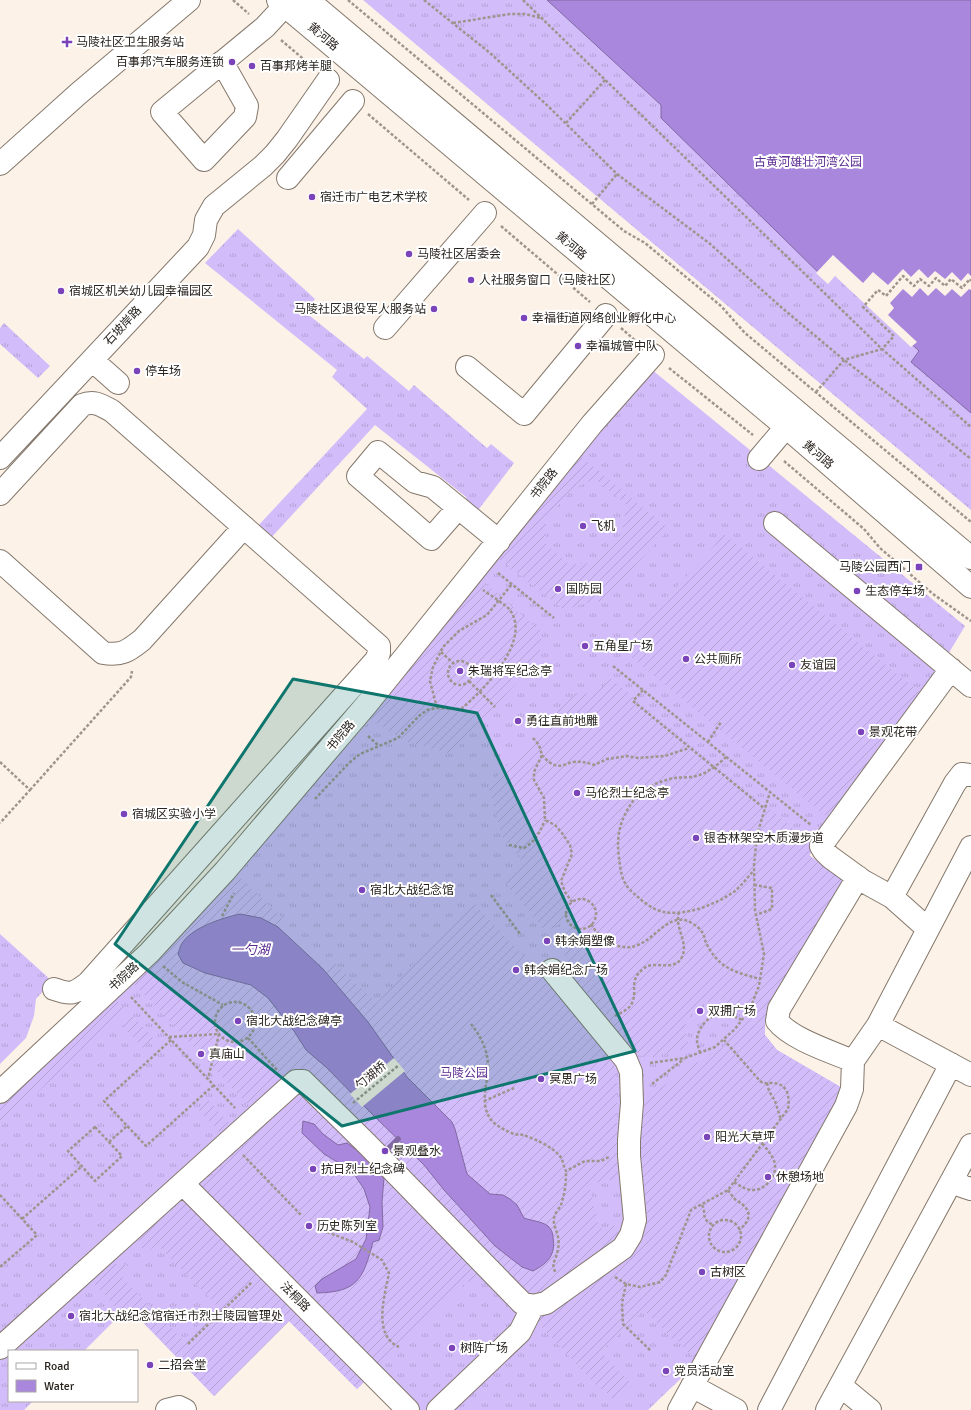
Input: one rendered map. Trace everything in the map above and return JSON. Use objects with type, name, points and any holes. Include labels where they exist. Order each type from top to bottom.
[{"type":"street","points":[[0,164],[78,94],[189,0]]},
{"type":"street","name":"黄河路","points":[[308,0],[792,420],[971,587]]},
{"type":"street","points":[[222,62],[265,27],[284,2]]},
{"type":"street","name":"黄河路","points":[[284,2],[792,420],[971,558]]},
{"type":"street","name":"石坡岸路","points":[[0,458],[198,247],[204,235],[206,220],[214,206],[263,166],[275,154],[328,80]]},
{"type":"street","points":[[288,178],[353,102]]},
{"type":"street","points":[[386,328],[485,213]]},
{"type":"street","points":[[467,367],[524,414],[606,315]]},
{"type":"street","name":"书院路","points":[[0,1092],[149,953],[225,871],[339,738],[484,561],[592,424],[653,354]]},
{"type":"street","points":[[92,360],[118,383]]},
{"type":"street","points":[[0,494],[82,405],[90,402],[100,404],[112,411],[379,646],[379,653],[376,660],[88,983],[77,992],[66,993],[54,989]]},
{"type":"street","points":[[764,453],[792,420]]},
{"type":"street","points":[[458,508],[499,541]]},
{"type":"street","points":[[775,523],[971,686]]},
{"type":"street","points":[[0,561],[103,653],[115,655],[128,651],[142,640],[244,527]]},
{"type":"street","points":[[928,929],[892,897],[858,877],[830,857],[821,846],[951,669]]},
{"type":"street","points":[[892,897],[955,783],[962,774],[971,775]]},
{"type":"street","points":[[682,1409],[692,1386],[846,1106],[852,1089],[853,1061],[878,1024],[971,847]]},
{"type":"street","points":[[204,853],[225,871]]},
{"type":"street","points":[[853,1061],[795,1035],[781,1026],[777,1021],[779,1009],[858,877]]},
{"type":"street","points":[[0,1348],[230,1142],[290,1086],[296,1082],[303,1081],[368,1144],[391,1170],[522,1303],[533,1306],[546,1303],[623,1248],[631,1235],[635,1220],[629,1146],[632,1099],[631,1072],[626,1060],[552,970]]},
{"type":"street","points":[[878,1024],[971,1075]]},
{"type":"street","points":[[769,1410],[951,1064]]},
{"type":"street","points":[[827,1410],[962,1184],[971,1145]]},
{"type":"street","name":"法桐路","points":[[183,1184],[408,1410]]},
{"type":"street","points":[[438,1410],[520,1332],[533,1306]]},
{"type":"street","points":[[692,1386],[736,1410]]},
{"type":"street","points":[[841,1386],[870,1410]]},
{"type":"street","points":[[167,1410],[179,1407],[185,1410]]},
{"type":"path","points":[[348,0],[591,204],[624,231],[645,243],[721,306],[745,332],[971,522]]},
{"type":"path","points":[[424,0],[490,53],[566,123],[617,174],[709,243],[781,307],[844,360],[971,459]]},
{"type":"path","points":[[523,0],[882,349],[971,428]]},
{"type":"path","points":[[453,23],[510,14],[525,14],[541,18]]},
{"type":"path","points":[[566,123],[605,80]]},
{"type":"path","points":[[591,204],[617,174]]},
{"type":"path","points":[[816,392],[844,360],[882,349],[894,336],[863,307],[878,290],[886,296],[903,276],[914,286],[920,279],[929,286],[936,278],[945,286],[951,278],[962,288],[970,279],[971,281]]},
{"type":"path","points":[[764,453],[864,529],[880,548],[933,594],[971,621]]},
{"type":"path","points":[[484,561],[554,618]]},
{"type":"path","points":[[349,763],[360,754],[398,738],[419,716],[427,710],[437,708],[461,709],[479,692],[505,662],[514,644],[516,626],[510,610],[469,578]]},
{"type":"path","points":[[437,708],[430,681],[433,667],[443,646],[459,631],[487,615],[512,584]]},
{"type":"path","points":[[0,823],[131,677],[132,666],[128,651]]},
{"type":"path","points":[[441,652],[452,663]]},
{"type":"path","points":[[460,660],[468,663],[472,674],[469,681],[466,684],[458,685],[451,681],[448,670],[452,663],[460,660]]},
{"type":"path","points":[[613,666],[811,825]]},
{"type":"path","points":[[469,681],[495,707]]},
{"type":"path","points":[[643,690],[633,701],[764,809]]},
{"type":"path","points":[[708,742],[721,722]]},
{"type":"path","points":[[533,738],[539,745],[542,755],[547,762],[562,766],[570,763],[584,762],[594,765],[607,759],[627,756],[638,758],[665,756],[690,748]]},
{"type":"path","points":[[509,845],[524,848],[532,843],[539,834],[545,820],[544,798],[534,780],[534,772],[542,755]]},
{"type":"path","points":[[726,757],[721,762],[697,776],[674,778],[658,782],[634,799],[621,821],[618,845],[621,870],[624,881],[641,900],[655,909],[664,912],[679,912],[714,904],[736,890],[754,870]]},
{"type":"path","points":[[0,762],[30,790]]},
{"type":"path","points":[[626,1060],[647,1063],[685,1058],[715,1047],[735,1030],[750,1009],[759,986],[764,954],[756,915],[754,885],[757,835],[770,792]]},
{"type":"path","points":[[545,820],[555,824],[570,845],[572,854],[561,881],[564,892],[572,902]]},
{"type":"path","points":[[754,885],[772,888],[772,909],[756,915]]},
{"type":"path","points":[[491,895],[520,934]]},
{"type":"path","points":[[580,898],[586,899],[594,906],[595,915],[591,924],[578,928],[569,923],[566,910],[572,902],[580,898]]},
{"type":"path","points":[[597,1025],[630,1007],[633,1002],[633,983],[643,968],[651,965],[674,965],[679,962],[683,956],[684,946],[677,919],[679,912]]},
{"type":"path","points":[[591,924],[595,931],[604,940],[617,946],[628,948],[640,945],[677,919],[687,920],[703,932],[706,942],[713,954],[724,965],[738,973],[760,979]]},
{"type":"path","points":[[162,964],[182,982],[223,1005]]},
{"type":"path","points":[[118,982],[208,1080],[250,1123]]},
{"type":"path","points":[[229,1002],[244,1002],[254,1012],[256,1019],[255,1026],[253,1033],[248,1038],[242,1041],[229,1041],[219,1034],[216,1028],[215,1016],[218,1009],[223,1005],[229,1002]]},
{"type":"path","points":[[700,1053],[697,1040],[700,1030],[712,1017],[720,1014],[742,1020]]},
{"type":"path","points":[[471,1024],[484,1044],[488,1064],[484,1089],[484,1101],[487,1113],[493,1122],[514,1134],[523,1135],[547,1145],[562,1159],[566,1171],[566,1188],[560,1206],[554,1217],[554,1224],[559,1245],[553,1264],[560,1293]]},
{"type":"path","points":[[214,1085],[146,1146],[104,1101],[170,1039],[219,1034]]},
{"type":"path","points":[[208,1080],[219,1034]]},
{"type":"path","points":[[248,1038],[290,1086]]},
{"type":"path","points":[[602,1263],[614,1276],[626,1284],[640,1287],[660,1282],[666,1275],[691,1210],[728,1190],[788,1110],[789,1100],[787,1091],[782,1085],[774,1083],[764,1084],[760,1081],[724,1040]]},
{"type":"path","points":[[632,1099],[685,1058]]},
{"type":"path","name":"勺湖桥","points":[[355,1102],[399,1065]]},
{"type":"path","points":[[768,1083],[769,1091],[775,1101],[781,1120]]},
{"type":"path","points":[[484,1101],[514,1088]]},
{"type":"path","points":[[109,1142],[127,1126]]},
{"type":"path","points":[[95,1127],[109,1142],[122,1156],[95,1181],[68,1152],[95,1127]]},
{"type":"path","points":[[230,1142],[301,1214]]},
{"type":"path","points":[[734,1182],[743,1188],[753,1190],[765,1186],[774,1177],[775,1165],[772,1156],[763,1144]]},
{"type":"path","points":[[566,1171],[585,1161],[601,1161],[629,1146]]},
{"type":"path","points":[[22,1219],[82,1166]]},
{"type":"path","points":[[728,1190],[734,1198],[748,1209],[749,1215],[746,1224],[739,1230]]},
{"type":"path","points":[[0,1195],[37,1235],[0,1268]]},
{"type":"path","points":[[702,1205],[706,1222],[713,1225]]},
{"type":"path","points":[[722,1221],[727,1221],[736,1226],[739,1230],[740,1240],[734,1249],[730,1251],[719,1251],[711,1245],[709,1240],[710,1230],[713,1225],[722,1221]]},
{"type":"path","points":[[327,1232],[354,1242],[382,1260],[389,1273],[383,1302],[383,1328],[394,1345],[399,1347]]},
{"type":"path","points":[[188,1344],[267,1268]]},
{"type":"path","points":[[626,1284],[622,1303],[623,1324],[651,1351]]},
{"type":"highlighted area","points":[[293,679],[477,713],[635,1051],[342,1126],[115,944]]},
{"type":"green space","name":"古黄河雄壮河湾公园","points":[[363,0],[971,0],[971,510]]},
{"type":"green space","points":[[238,229],[315,299],[305,312],[364,359],[367,356],[409,391],[414,385],[487,448],[491,444],[514,463],[476,513],[468,506],[466,497],[375,425],[269,540],[256,528],[367,409],[332,377],[337,370],[205,263]]},
{"type":"green space","points":[[4,323],[50,366],[38,378],[0,344],[0,328]]},
{"type":"green space","name":"马陵公园","points":[[651,369],[965,626],[929,686],[809,855],[847,883],[769,1008],[765,1022],[765,1035],[777,1050],[844,1089],[698,1362],[648,1410],[392,1410],[365,1381],[357,1389],[289,1321],[214,1396],[128,1307],[85,1350],[8,1350],[8,1402],[32,1402],[24,1410],[0,1410],[0,1103],[131,980],[235,874],[364,726],[608,416]]},
{"type":"green space","points":[[578,454],[669,529],[602,601],[586,603],[564,610],[497,557]],"holes":[[[594,479],[626,504],[622,533],[596,562],[570,565],[546,544],[546,519],[572,489]]]},
{"type":"green space","points":[[724,534],[923,695],[833,822],[632,658],[635,645],[633,632],[703,559]]},
{"type":"green space","points":[[480,579],[542,632],[539,658],[452,754],[404,741],[370,719]]},
{"type":"green space","points":[[610,678],[815,846],[809,856],[847,883],[769,1008],[765,1022],[765,1035],[777,1050],[844,1089],[698,1362],[678,1341],[676,1343],[644,1310],[601,1352],[633,1385],[615,1402],[607,1393],[596,1385],[536,1321],[542,1313],[624,1254],[638,1175],[639,1111],[646,1100],[681,1072],[722,1048],[748,1018],[740,1012],[728,1010],[726,999],[709,1002],[697,1008],[685,1025],[682,1034],[687,1035],[689,1048],[653,1057],[634,1055],[559,964],[567,957],[557,944],[573,926],[567,919],[546,932],[504,882],[519,866],[521,858],[503,839],[488,786],[575,693],[595,692],[602,688]]},
{"type":"green space","points":[[235,874],[285,920],[278,927],[323,969],[331,960],[377,1003],[472,901],[543,977],[611,1058],[616,1068],[617,1121],[621,1178],[589,1184],[599,1229],[621,1224],[617,1235],[606,1250],[535,1297],[515,1314],[482,1279],[467,1282],[376,1369],[202,1196],[201,1187],[208,1179],[266,1124],[131,980]]},
{"type":"green space","points":[[0,934],[52,981],[36,999],[34,1016],[26,1038],[0,1064]]},
{"type":"green space","points":[[113,997],[126,1010],[0,1127],[0,1103]]},
{"type":"green space","points":[[131,1014],[153,1038],[143,1048],[120,1023]]},
{"type":"green space","points":[[208,1100],[229,1123],[219,1132],[198,1109]]},
{"type":"green space","points":[[183,1200],[188,1201],[365,1381],[357,1389],[289,1321],[214,1396],[129,1307],[122,1314],[93,1282],[110,1266],[115,1264],[125,1265],[131,1268],[122,1277],[183,1340],[218,1307],[157,1244],[146,1253],[140,1245],[140,1238]]},
{"type":"water","points":[[547,0],[971,0],[971,413],[911,362],[919,351],[835,273],[828,282],[661,118],[661,105]]},
{"type":"water","name":"一勺湖","points":[[240,914],[261,918],[278,927],[323,969],[368,1022],[407,1077],[452,1122],[467,1174],[490,1194],[503,1195],[510,1199],[517,1205],[524,1218],[542,1223],[549,1227],[553,1234],[554,1243],[550,1258],[543,1265],[533,1271],[522,1267],[495,1246],[444,1190],[424,1165],[327,1068],[306,1050],[294,1031],[268,998],[251,985],[205,973],[183,963],[178,954],[185,939],[207,925],[224,918]]},
{"type":"water","points":[[303,1121],[314,1124],[323,1134],[338,1145],[347,1143],[362,1154],[384,1178],[382,1202],[383,1227],[379,1240],[373,1242],[366,1265],[357,1281],[342,1290],[317,1293],[315,1286],[322,1279],[356,1259],[366,1239],[370,1207],[364,1189],[352,1171],[324,1154],[302,1133]]},
{"type":"pier","points":[[833,255],[863,283],[873,272],[888,285],[903,269],[911,277],[919,269],[928,278],[935,271],[945,279],[952,272],[961,281],[968,273],[971,276],[971,290],[969,289],[961,297],[952,289],[945,296],[936,288],[928,296],[920,288],[912,297],[903,289],[890,303],[894,308],[888,315],[917,342],[911,347],[835,276],[828,284],[816,273]]},
{"type":"pier","points":[[394,1058],[405,1071],[362,1107],[350,1094]]},
{"type":"waterway","points":[[383,1154],[398,1139]]},
{"type":"place","name":"马陵社区卫生服务站","points":[[67,42]]},
{"type":"place","name":"百事邦汽车服务连锁","points":[[232,62]]},
{"type":"place","name":"百事邦烤羊腿","points":[[252,66]]},
{"type":"place","name":"宿迁市广电艺术学校","points":[[312,197]]},
{"type":"place","name":"马陵社区居委会","points":[[409,254]]},
{"type":"place","name":"人社服务窗口（马陵社区）","points":[[471,280]]},
{"type":"place","name":"宿城区机关幼儿园幸福园区","points":[[61,291]]},
{"type":"place","name":"马陵社区退役军人服务站","points":[[434,309]]},
{"type":"place","name":"幸福街道网络创业孵化中心","points":[[524,318]]},
{"type":"place","name":"幸福城管中队","points":[[578,346]]},
{"type":"place","name":"停车场","points":[[137,371]]},
{"type":"place","name":"飞机","points":[[583,526]]},
{"type":"place","name":"马陵公园西门","points":[[919,567]]},
{"type":"place","name":"国防园","points":[[558,589]]},
{"type":"place","name":"生态停车场","points":[[857,591]]},
{"type":"place","name":"五角星广场","points":[[585,646]]},
{"type":"place","name":"公共厕所","points":[[686,659]]},
{"type":"place","name":"友谊园","points":[[792,665]]},
{"type":"place","name":"朱瑞将军纪念亭","points":[[460,671]]},
{"type":"place","name":"勇往直前地雕","points":[[518,721]]},
{"type":"place","name":"景观花带","points":[[861,732]]},
{"type":"place","name":"马伦烈士纪念亭","points":[[577,793]]},
{"type":"place","name":"宿城区实验小学","points":[[124,814]]},
{"type":"place","name":"银杏林架空木质漫步道","points":[[696,838]]},
{"type":"place","name":"宿北大战纪念馆","points":[[362,890]]},
{"type":"place","name":"韩余娟塑像","points":[[547,941]]},
{"type":"place","name":"韩余娟纪念广场","points":[[516,970]]},
{"type":"place","name":"双拥广场","points":[[700,1011]]},
{"type":"place","name":"宿北大战纪念碑亭","points":[[238,1021]]},
{"type":"place","name":"真庙山","points":[[201,1054]]},
{"type":"place","name":"冥思广场","points":[[541,1079]]},
{"type":"place","name":"阳光大草坪","points":[[707,1137]]},
{"type":"place","name":"景观叠水","points":[[385,1151]]},
{"type":"place","name":"抗日烈士纪念碑","points":[[313,1169]]},
{"type":"place","name":"休憩场地","points":[[768,1177]]},
{"type":"place","name":"历史陈列室","points":[[309,1226]]},
{"type":"place","name":"古树区","points":[[702,1272]]},
{"type":"place","name":"宿北大战纪念馆宿迁市烈士陵园管理处","points":[[71,1316]]},
{"type":"place","name":"树阵广场","points":[[452,1348]]},
{"type":"place","name":"二招会堂","points":[[150,1365]]},
{"type":"place","name":"党员活动室","points":[[666,1371]]}]
